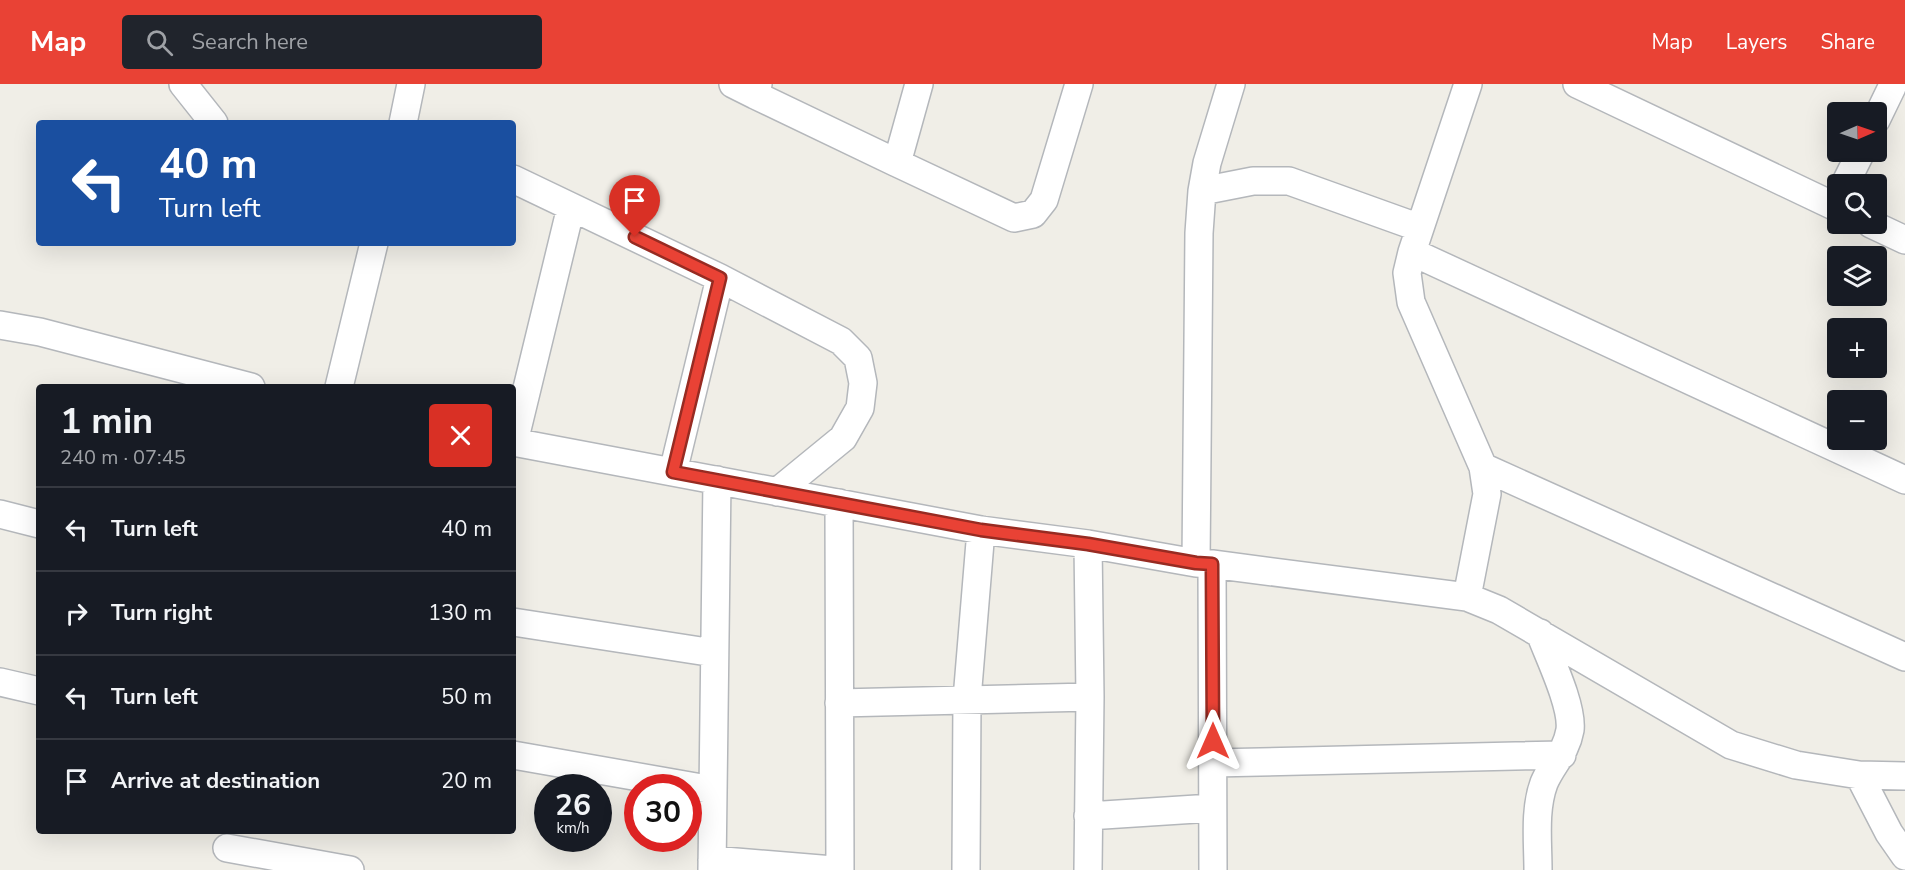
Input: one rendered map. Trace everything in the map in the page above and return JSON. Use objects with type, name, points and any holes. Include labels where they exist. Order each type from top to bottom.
[{"type":"street","points":[[183,84],[212,120]]},
{"type":"street","points":[[404,120],[411,84]]},
{"type":"street","points":[[897,162],[919,84]]},
{"type":"street","points":[[749,88],[1014,218],[1033,214],[1044,200],[1079,84]]},
{"type":"street","points":[[1213,870],[1213,763],[1204,563],[1199,233],[1207,163],[1232,84]]},
{"type":"street","points":[[1467,597],[1487,494],[1483,467],[1411,302],[1407,273],[1468,84]]},
{"type":"street","points":[[1577,84],[1827,195]]},
{"type":"street","points":[[1883,102],[1890,85]]},
{"type":"street","points":[[516,180],[720,278],[841,341],[858,358],[863,383],[860,408],[843,438],[777,492]]},
{"type":"street","points":[[1202,191],[1253,181],[1289,181],[1416,240],[1905,480]]},
{"type":"street","points":[[516,434],[571,207]]},
{"type":"street","points":[[1887,232],[1905,240]]},
{"type":"street","points":[[340,384],[373,246]]},
{"type":"street","points":[[673,472],[720,278]]},
{"type":"street","points":[[0,325],[40,332],[239,384]]},
{"type":"street","points":[[516,442],[981,530],[1088,544],[1204,563],[1467,597],[1499,610],[1731,745],[1796,765],[1859,776],[1905,776]]},
{"type":"street","points":[[1483,467],[1905,657]]},
{"type":"street","points":[[717,480],[712,865],[833,870]]},
{"type":"street","points":[[839,503],[840,870]]},
{"type":"street","points":[[0,514],[36,523]]},
{"type":"street","points":[[966,870],[967,699],[981,530]]},
{"type":"street","points":[[1088,544],[1088,870]]},
{"type":"street","points":[[516,622],[714,653]]},
{"type":"street","points":[[1538,870],[1540,795],[1546,780],[1562,755],[1570,729],[1569,711],[1540,633]]},
{"type":"street","points":[[0,681],[36,690]]},
{"type":"street","points":[[839,704],[1089,697]]},
{"type":"street","points":[[1213,763],[1562,755]]},
{"type":"street","points":[[516,756],[713,790]]},
{"type":"street","points":[[1859,776],[1889,833],[1905,856]]},
{"type":"street","points":[[1088,816],[1212,808]]},
{"type":"street","points":[[227,850],[350,870]]},
{"type":"route","points":[[635,237],[720,278],[673,472],[981,530],[1212,564],[1213,741]]}]
